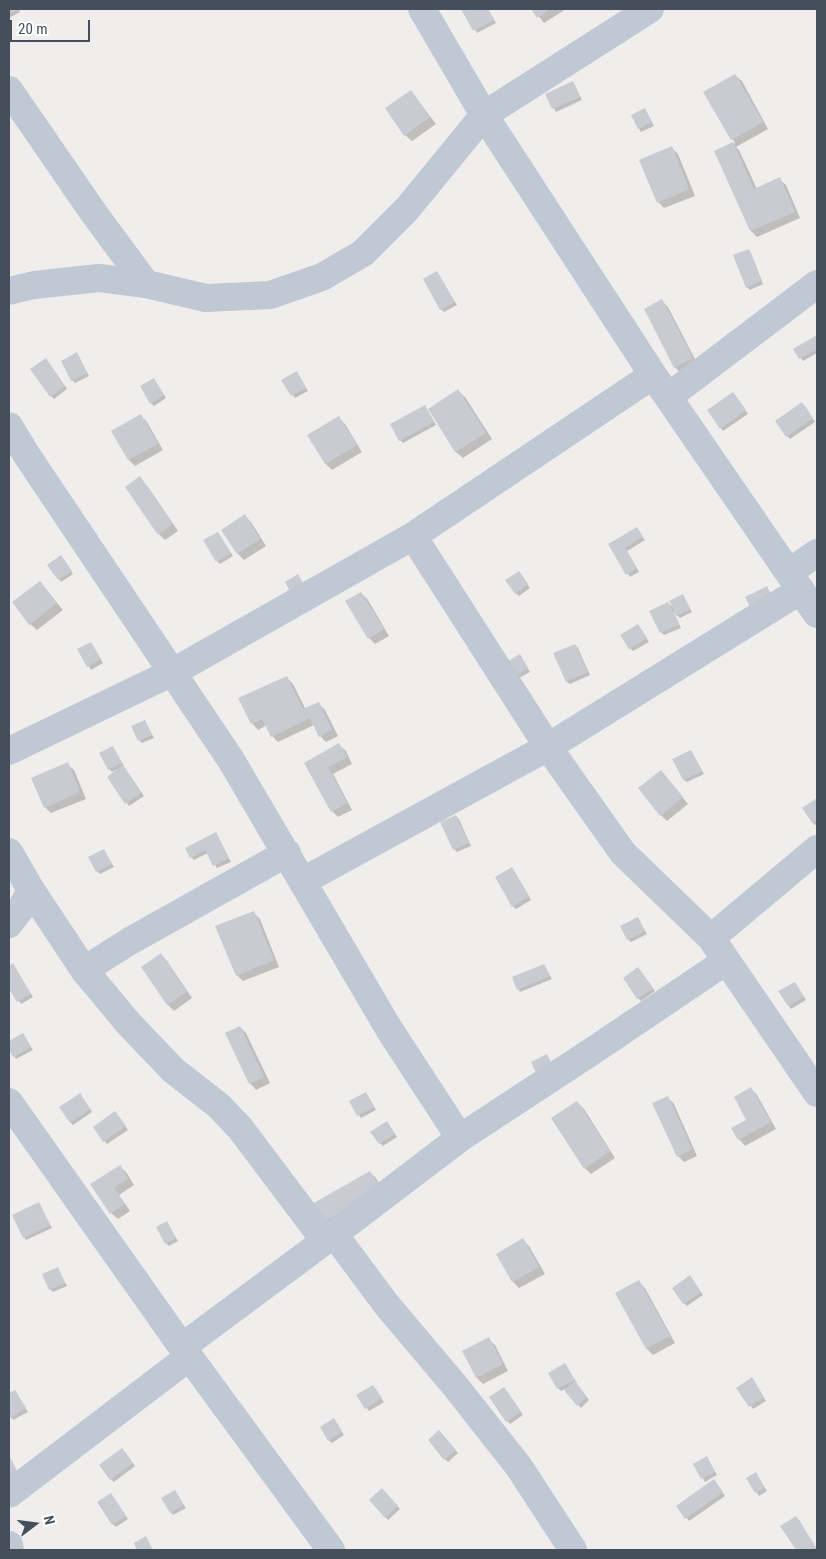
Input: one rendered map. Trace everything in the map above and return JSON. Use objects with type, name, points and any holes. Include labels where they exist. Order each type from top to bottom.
[{"type":"street","points":[[422,9],[484,114],[653,375],[817,614]]},
{"type":"street","points":[[9,291],[34,285],[99,278],[146,284],[206,298],[270,295],[322,278],[363,252],[407,209],[484,114],[650,9]]},
{"type":"street","points":[[9,90],[93,212],[146,284]]},
{"type":"street","points":[[668,397],[817,284]]},
{"type":"street","points":[[9,751],[173,672],[413,536],[653,375]]},
{"type":"street","points":[[9,426],[231,760],[388,1029],[460,1138]]},
{"type":"street","points":[[413,536],[548,747],[623,853],[711,938],[817,1094]]},
{"type":"street","points":[[303,881],[548,747],[795,581],[817,553]]},
{"type":"street","points":[[711,938],[817,849]]},
{"type":"street","points":[[9,852],[84,970],[129,1024],[173,1070],[218,1106],[240,1128],[456,1388],[519,1467],[573,1550]]},
{"type":"street","points":[[84,970],[138,936],[287,853]]},
{"type":"street","points":[[9,924],[32,890]]},
{"type":"street","points":[[9,1494],[330,1238],[460,1138],[726,961]]},
{"type":"street","points":[[9,1102],[186,1352],[331,1550]]},
{"type":"street","points":[[9,1545],[10,1550]]},
{"type":"building","points":[[9,9],[18,9],[9,14]]},
{"type":"building","points":[[461,9],[488,9],[494,20],[473,31]]},
{"type":"building","points":[[531,9],[550,9],[537,18]]},
{"type":"building","points":[[735,74],[763,122],[731,140],[703,92]]},
{"type":"building","points":[[573,81],[580,97],[552,109],[545,94]]},
{"type":"building","points":[[411,90],[430,117],[404,136],[385,108]]},
{"type":"building","points":[[645,108],[652,122],[638,129],[631,115]]},
{"type":"building","points":[[733,142],[754,189],[780,177],[795,212],[750,231],[714,151]]},
{"type":"building","points":[[672,146],[689,189],[657,203],[639,160]]},
{"type":"building","points":[[749,249],[761,281],[746,288],[733,255]]},
{"type":"building","points":[[437,271],[455,302],[440,310],[423,279]]},
{"type":"building","points":[[662,299],[693,358],[674,368],[644,309]]},
{"type":"building","points":[[817,335],[817,349],[799,359],[793,349]]},
{"type":"building","points":[[77,352],[87,373],[71,381],[61,361]]},
{"type":"building","points":[[46,358],[65,386],[50,397],[30,369]]},
{"type":"building","points":[[297,371],[306,388],[291,396],[281,380]]},
{"type":"building","points":[[154,378],[164,395],[150,404],[140,386]]},
{"type":"building","points":[[458,389],[486,433],[455,452],[428,409]]},
{"type":"building","points":[[733,392],[746,410],[720,429],[707,410]]},
{"type":"building","points":[[802,402],[813,418],[786,437],[775,421]]},
{"type":"building","points":[[425,405],[434,422],[399,441],[390,424]]},
{"type":"building","points":[[141,414],[158,444],[128,460],[111,431]]},
{"type":"building","points":[[339,416],[357,445],[325,464],[307,435]]},
{"type":"building","points":[[140,476],[173,524],[158,535],[125,487]]},
{"type":"building","points":[[245,514],[260,539],[237,554],[221,530]]},
{"type":"building","points":[[637,527],[643,537],[625,548],[637,568],[626,575],[608,544]]},
{"type":"building","points":[[218,532],[231,553],[216,562],[203,540]]},
{"type":"building","points":[[61,555],[72,571],[58,580],[47,565]]},
{"type":"building","points":[[519,571],[528,584],[515,594],[505,580]]},
{"type":"building","points":[[298,574],[306,588],[292,595],[285,582]]},
{"type":"building","points":[[40,581],[57,603],[29,625],[12,602]]},
{"type":"building","points":[[767,586],[774,600],[752,611],[745,597]]},
{"type":"building","points":[[361,592],[384,629],[368,639],[345,601]]},
{"type":"building","points":[[683,594],[690,609],[676,616],[669,601]]},
{"type":"building","points":[[668,602],[679,625],[660,633],[649,611]]},
{"type":"building","points":[[638,624],[647,638],[629,649],[620,635]]},
{"type":"building","points":[[91,642],[101,659],[87,667],[77,649]]},
{"type":"building","points":[[575,644],[588,672],[566,682],[553,653]]},
{"type":"building","points":[[520,654],[528,668],[513,677],[505,663]]},
{"type":"building","points":[[287,676],[303,709],[319,702],[332,730],[319,737],[310,718],[271,737],[262,719],[251,724],[238,698]]},
{"type":"building","points":[[145,720],[152,735],[138,741],[131,726]]},
{"type":"building","points":[[339,743],[347,757],[328,767],[347,803],[331,812],[304,763]]},
{"type":"building","points":[[113,746],[122,763],[108,770],[99,753]]},
{"type":"building","points":[[691,750],[702,771],[683,780],[672,759]]},
{"type":"building","points":[[68,762],[80,792],[44,808],[31,778]]},
{"type":"building","points":[[123,765],[142,793],[125,804],[107,777]]},
{"type":"building","points":[[661,770],[683,797],[660,816],[638,788]]},
{"type":"building","points":[[817,798],[817,820],[812,823],[802,808]]},
{"type":"building","points":[[456,815],[469,843],[453,850],[440,822]]},
{"type":"building","points":[[216,832],[229,858],[213,866],[205,850],[190,858],[185,848]]},
{"type":"building","points":[[104,849],[112,864],[96,872],[88,857]]},
{"type":"building","points":[[512,867],[529,896],[512,907],[495,877]]},
{"type":"building","points":[[254,911],[274,960],[236,976],[215,926]]},
{"type":"building","points":[[638,917],[645,931],[627,940],[620,926]]},
{"type":"building","points":[[161,953],[187,992],[167,1005],[141,967]]},
{"type":"building","points":[[13,963],[31,994],[17,1002],[9,989],[9,966]]},
{"type":"building","points":[[544,964],[550,976],[517,990],[512,977]]},
{"type":"building","points":[[638,967],[653,988],[637,999],[623,978]]},
{"type":"building","points":[[795,982],[804,997],[788,1006],[778,991]]},
{"type":"building","points":[[240,1026],[264,1077],[249,1084],[225,1033]]},
{"type":"building","points":[[23,1033],[31,1047],[13,1057],[9,1050],[9,1041]]},
{"type":"building","points":[[547,1054],[554,1069],[538,1077],[531,1062]]},
{"type":"building","points":[[751,1087],[771,1122],[738,1140],[731,1128],[746,1120],[734,1097]]},
{"type":"building","points":[[366,1092],[374,1107],[357,1116],[349,1101]]},
{"type":"building","points":[[80,1093],[90,1109],[70,1123],[59,1107]]},
{"type":"building","points":[[668,1096],[692,1149],[677,1157],[652,1103]]},
{"type":"building","points":[[577,1101],[610,1151],[584,1169],[551,1118]]},
{"type":"building","points":[[115,1111],[126,1126],[103,1142],[93,1127]]},
{"type":"building","points":[[387,1121],[395,1134],[379,1144],[370,1132]]},
{"type":"building","points":[[120,1165],[128,1179],[114,1188],[125,1204],[110,1214],[90,1184]]},
{"type":"building","points":[[370,1171],[381,1189],[314,1227],[303,1209]]},
{"type":"building","points":[[39,1202],[50,1225],[23,1238],[12,1215]]},
{"type":"building","points":[[167,1221],[176,1238],[165,1244],[156,1227]]},
{"type":"building","points":[[523,1238],[539,1267],[512,1282],[496,1254]]},
{"type":"building","points":[[58,1267],[65,1283],[49,1290],[42,1274]]},
{"type":"building","points":[[690,1275],[701,1292],[683,1304],[672,1288]]},
{"type":"building","points":[[639,1280],[670,1336],[646,1349],[615,1293]]},
{"type":"building","points":[[489,1337],[503,1364],[476,1378],[462,1351]]},
{"type":"building","points":[[565,1363],[575,1380],[557,1389],[548,1373]]},
{"type":"building","points":[[752,1377],[764,1397],[749,1407],[736,1388]]},
{"type":"building","points":[[575,1381],[587,1397],[577,1406],[564,1390]]},
{"type":"building","points":[[373,1385],[382,1398],[365,1409],[356,1395]]},
{"type":"building","points":[[504,1387],[521,1412],[506,1422],[489,1397]]},
{"type":"building","points":[[15,1390],[26,1408],[10,1418],[9,1393]]},
{"type":"building","points":[[334,1418],[342,1432],[328,1441],[320,1427]]},
{"type":"building","points":[[439,1430],[456,1450],[444,1460],[428,1440]]},
{"type":"building","points":[[122,1448],[133,1463],[110,1480],[99,1465]]},
{"type":"building","points":[[9,1455],[17,1471],[9,1475]]},
{"type":"building","points":[[707,1456],[715,1472],[701,1479],[693,1464]]},
{"type":"building","points":[[756,1472],[765,1488],[755,1493],[746,1478]]},
{"type":"building","points":[[714,1479],[723,1492],[685,1519],[676,1506]]},
{"type":"building","points":[[382,1488],[398,1506],[385,1518],[369,1500]]},
{"type":"building","points":[[175,1490],[184,1505],[170,1513],[161,1498]]},
{"type":"building","points":[[111,1493],[126,1516],[112,1525],[97,1502]]},
{"type":"building","points":[[796,1516],[816,1547],[812,1550],[796,1550],[780,1526]]},
{"type":"building","points":[[146,1536],[153,1550],[137,1550],[134,1543]]}]
